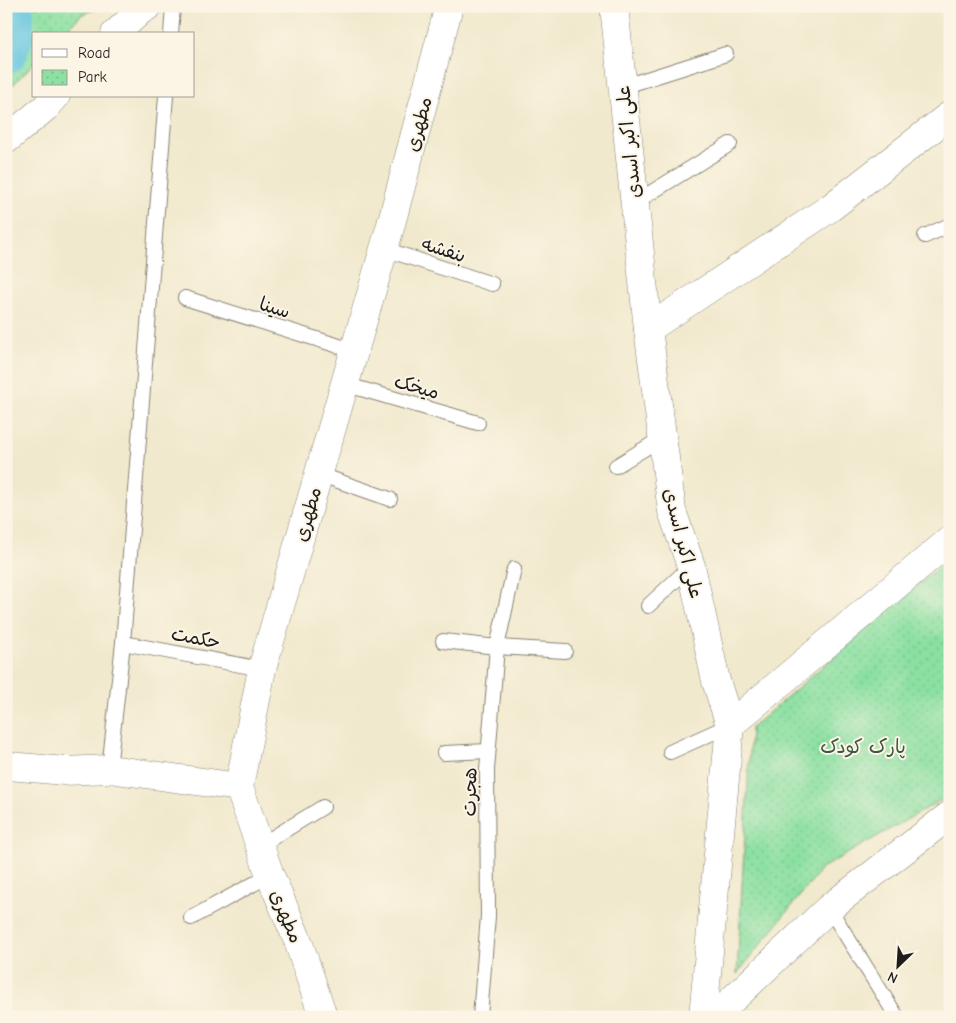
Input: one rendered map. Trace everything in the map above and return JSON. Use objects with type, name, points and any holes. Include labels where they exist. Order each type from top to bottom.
[{"type":"street","points":[[118,32],[148,6]]},
{"type":"street","name":"مطهری","points":[[324,1016],[298,941],[259,846],[239,787],[262,669],[384,249],[449,6]]},
{"type":"street","name":"علی اکبر اسدی","points":[[614,6],[648,329],[672,511],[691,566],[716,681],[730,725],[703,1017]]},
{"type":"street","points":[[6,140],[54,98]]},
{"type":"street","points":[[648,329],[830,208],[950,116]]},
{"type":"street","points":[[730,725],[950,540]]},
{"type":"street","points":[[7,766],[66,771],[108,769],[239,787]]},
{"type":"street","points":[[714,1017],[829,908],[950,815]]},
{"type":"lane","points":[[171,32],[173,6]]},
{"type":"lane","points":[[622,88],[726,54]]},
{"type":"lane","points":[[108,769],[123,643],[166,98]]},
{"type":"lane","points":[[634,203],[730,144]]},
{"type":"lane","points":[[925,236],[950,226]]},
{"type":"lane","name":"بنفشه","points":[[384,249],[492,284]]},
{"type":"lane","name":"سینا","points":[[185,298],[355,350]]},
{"type":"lane","name":"میخک","points":[[344,384],[478,423]]},
{"type":"lane","points":[[616,466],[662,438]]},
{"type":"lane","points":[[318,474],[390,499]]},
{"type":"lane","points":[[648,606],[691,566]]},
{"type":"lane","name":"هجرت","points":[[480,1017],[488,916],[488,751],[497,647],[514,570]]},
{"type":"lane","points":[[443,641],[497,647],[565,651]]},
{"type":"lane","name":"حکمت","points":[[123,643],[262,669]]},
{"type":"lane","points":[[670,752],[730,725]]},
{"type":"lane","points":[[444,753],[488,751]]},
{"type":"lane","points":[[259,846],[323,808]]},
{"type":"lane","points":[[191,918],[270,875]]},
{"type":"lane","points":[[829,908],[897,1017]]},
{"type":"green space","points":[[6,6],[104,6],[81,15],[65,32],[32,32],[32,65],[6,92]]},
{"type":"green space","name":"پارک کودک","points":[[950,557],[950,795],[822,868],[737,974],[751,728]]},
{"type":"waterway","points":[[6,53],[12,38],[13,6]]}]
